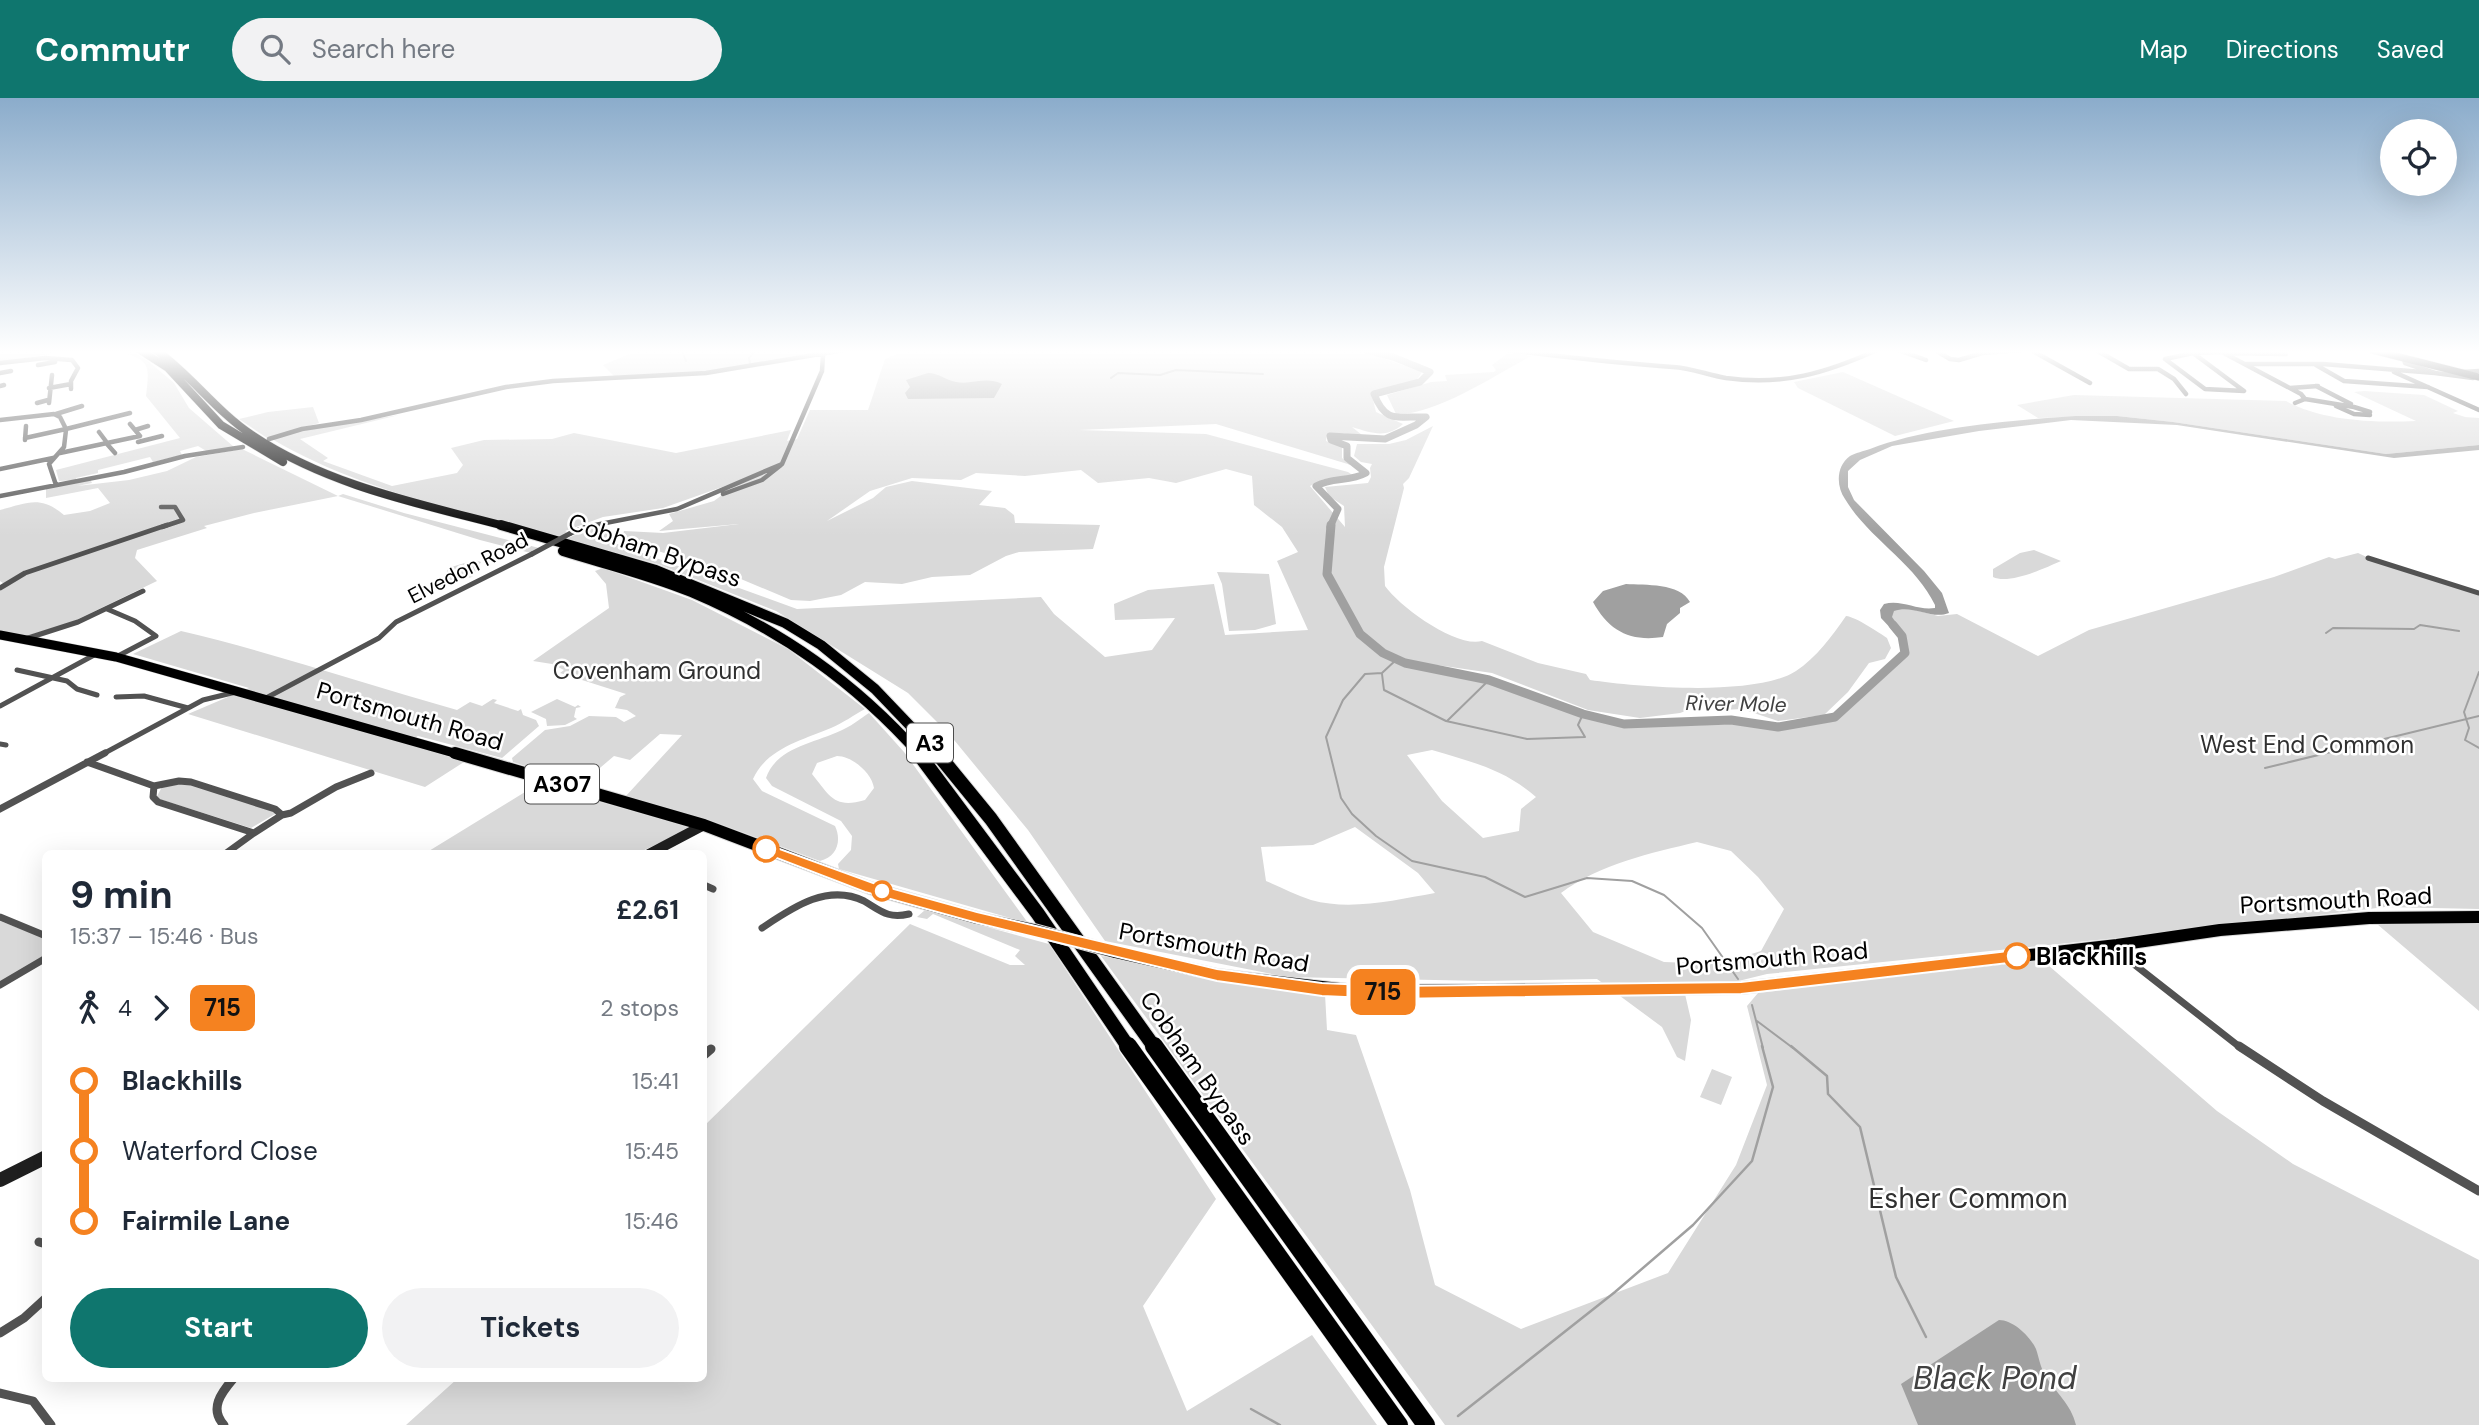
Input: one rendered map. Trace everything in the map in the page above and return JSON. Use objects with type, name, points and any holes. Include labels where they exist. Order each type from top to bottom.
[{"type":"highway","name":"Cobham Bypass","points":[[209,412],[221,425],[267,454],[310,475],[387,502],[579,555],[689,591],[766,628],[847,682],[888,720],[932,768],[1399,1425]]},
{"type":"highway","name":"Cobham Bypass","points":[[224,412],[242,429],[311,467],[394,495],[605,553],[700,585],[790,625],[848,665],[904,714],[947,762],[991,819],[1426,1425]]},
{"type":"main road","name":"Portsmouth Road","points":[[0,635],[116,657],[267,698],[704,825],[870,888],[954,912],[1034,930],[1115,953],[1217,975],[1322,989],[1472,992],[1741,988],[2111,946],[2220,930],[2317,921],[2479,917]]},
{"type":"street","points":[[0,420],[61,412]]},
{"type":"street","points":[[26,426],[25,439],[131,414],[129,412]]},
{"type":"street","points":[[269,439],[302,429],[399,412]]},
{"type":"street","name":"Elvedon Road","points":[[267,698],[379,638],[396,622],[571,533],[606,520],[661,513],[741,489],[775,473],[782,464],[804,412]]},
{"type":"street","points":[[2349,412],[2370,413],[2368,412]]},
{"type":"street","points":[[54,414],[60,417],[66,429],[65,444],[60,453]]},
{"type":"street","points":[[130,424],[144,441]]},
{"type":"street","points":[[135,430],[148,426]]},
{"type":"street","points":[[99,432],[113,451],[119,447]]},
{"type":"street","points":[[0,469],[140,436]]},
{"type":"street","points":[[138,442],[162,436]]},
{"type":"street","points":[[0,496],[185,456],[243,447]]},
{"type":"street","points":[[53,458],[49,466],[56,485]]},
{"type":"street","points":[[0,588],[24,573],[183,520],[175,508],[161,507]]},
{"type":"street","points":[[2368,558],[2479,593]]},
{"type":"street","name":"Portsmouth Road","points":[[23,639],[38,632],[79,622],[143,591]]},
{"type":"street","points":[[107,609],[135,621],[156,636],[116,657]]},
{"type":"street","points":[[0,706],[96,654]]},
{"type":"street","points":[[17,670],[53,678],[97,695]]},
{"type":"street","points":[[203,700],[211,690],[212,683]]},
{"type":"street","points":[[0,809],[203,700],[241,691]]},
{"type":"street","points":[[116,697],[160,699],[188,708]]},
{"type":"street","points":[[87,762],[155,786],[179,781],[191,782],[275,809],[282,815]]},
{"type":"street","points":[[231,850],[282,815],[298,810],[336,787],[371,773]]},
{"type":"street","points":[[155,786],[153,797],[158,802],[254,833]]},
{"type":"street","points":[[657,850],[704,825]]},
{"type":"street","points":[[707,886],[713,889]]},
{"type":"street","points":[[762,928],[808,899],[830,896],[860,899],[893,919],[909,914]]},
{"type":"street","points":[[0,917],[42,934]]},
{"type":"street","points":[[2111,946],[2257,1060],[2479,1191]]},
{"type":"street","points":[[0,985],[42,960]]},
{"type":"street","points":[[0,1180],[42,1159]]},
{"type":"street","points":[[0,1333],[24,1318],[42,1302]]},
{"type":"street","points":[[224,1425],[217,1418],[215,1408],[231,1382]]},
{"type":"street","points":[[0,1392],[33,1401],[51,1425]]},
{"type":"green space","points":[[159,412],[194,412],[234,447],[208,452],[198,446],[180,451],[182,455],[153,462],[150,457],[98,470],[98,473],[76,480],[59,481],[56,470],[180,438]]},
{"type":"green space","points":[[268,412],[315,412],[319,423],[267,438],[239,419]]},
{"type":"green space","name":"West End Common","points":[[809,412],[1376,412],[1403,424],[1385,433],[1352,427],[1362,435],[1358,437],[1344,433],[1327,435],[1326,441],[1342,447],[1342,458],[1351,465],[1216,424],[1079,430],[1206,434],[1348,472],[1354,476],[1324,479],[1310,486],[1345,527],[1344,506],[1329,496],[1325,487],[1368,483],[1372,464],[1361,462],[1354,456],[1357,444],[1389,444],[1406,440],[1433,426],[1409,478],[1403,484],[1384,567],[1385,586],[1415,614],[1444,632],[1471,642],[1482,641],[1538,663],[1586,674],[1590,680],[1696,688],[1754,684],[1778,679],[1796,671],[1810,660],[1846,616],[1887,638],[1891,648],[1885,659],[1869,663],[1848,692],[1824,715],[1778,721],[1742,709],[1722,710],[1704,704],[1680,713],[1640,718],[1588,710],[1492,673],[1437,665],[1592,719],[1641,727],[1738,724],[1778,730],[1839,717],[1909,654],[1904,633],[1890,617],[1894,610],[1904,607],[1938,616],[1957,614],[2038,656],[2089,630],[2274,577],[2329,557],[2335,559],[2358,553],[2479,593],[2479,909],[2385,907],[2203,929],[1767,974],[1685,994],[1691,1020],[1685,1061],[1677,1057],[1662,1027],[1597,979],[1484,981],[1287,977],[1105,941],[1028,830],[950,735],[908,693],[776,611],[658,564],[566,539],[595,526],[604,527],[611,536],[609,541],[797,609],[1041,597],[1054,614],[1105,657],[1152,650],[1175,618],[1115,620],[1114,604],[1148,590],[1214,584],[1225,635],[1308,630],[1277,561],[1298,552],[1282,527],[1254,505],[1252,476],[1226,469],[1176,483],[1149,478],[1098,483],[1081,470],[1025,476],[976,473],[961,480],[912,478],[870,491],[827,521],[873,498],[886,487],[912,481],[992,491],[979,505],[1005,508],[1014,515],[1015,523],[1100,525],[1093,549],[1019,552],[970,575],[932,577],[902,584],[865,582],[841,595],[810,601],[791,600],[729,574],[621,539],[624,531],[663,533],[739,524],[659,531],[673,521],[669,514],[714,501],[742,480],[663,508],[603,517],[565,531],[567,532],[560,537],[376,486],[340,473],[272,439],[301,431],[399,415],[300,439],[328,458],[323,461],[392,486],[457,473],[463,465],[451,448],[484,440],[552,439],[574,433],[676,453],[791,430],[787,441],[797,439]],"holes":[[[1432,750],[1500,773],[1536,797],[1521,809],[1519,831],[1483,838],[1442,801],[1407,755]],[[1355,827],[1418,873],[1435,893],[1342,905],[1311,900],[1266,881],[1261,847],[1313,845]],[[1697,842],[1731,851],[1758,877],[1784,909],[1761,951],[1719,964],[1664,962],[1593,932],[1561,893],[1609,867]]]},
{"type":"green space","points":[[1846,412],[1933,412],[1954,421],[1895,436]]},
{"type":"green space","points":[[2028,412],[2313,412],[2366,421],[2416,421],[2397,412],[2456,412],[2453,413],[2479,418],[2479,445],[2386,454],[2173,422],[2117,416],[2038,418]]},
{"type":"green space","points":[[242,449],[338,496],[204,526],[207,528],[137,550],[135,558],[157,581],[70,623],[26,636],[0,631],[0,591],[7,586],[0,581],[0,510],[34,502],[48,505],[64,515],[90,511],[110,503],[98,488],[46,498],[46,488],[90,479],[92,483],[77,486],[129,480],[167,471],[196,457]]},
{"type":"green space","points":[[343,494],[404,513],[539,548],[531,553],[480,540],[338,496]]},
{"type":"green space","points":[[2034,550],[2061,561],[2017,577],[1993,577],[1993,569],[2020,553]]},
{"type":"green space","points":[[475,560],[481,562],[472,577],[443,584],[448,568]]},
{"type":"green space","name":"Covenham Ground","points":[[603,568],[692,600],[788,649],[865,709],[835,726],[776,752],[759,768],[753,779],[762,791],[835,826],[838,843],[830,856],[820,861],[712,821],[625,797],[682,735],[660,734],[630,760],[614,756],[581,784],[513,762],[512,758],[545,730],[570,726],[589,716],[616,717],[624,722],[636,716],[627,710],[615,708],[620,697],[626,694],[560,673],[564,670],[552,664],[533,661],[609,608],[606,584],[595,571]]},
{"type":"green space","points":[[1217,572],[1269,574],[1276,624],[1255,630],[1229,631],[1222,584]]},
{"type":"green space","points":[[181,631],[457,710],[470,702],[482,706],[493,699],[497,700],[494,703],[518,711],[521,709],[523,715],[536,720],[539,726],[502,758],[418,736],[407,742],[464,762],[425,787],[188,714],[249,688],[133,654]]},
{"type":"green space","points":[[557,699],[581,707],[576,708],[574,717],[577,719],[565,725],[547,726],[546,719],[531,712]]},
{"type":"green space","points":[[869,713],[904,752],[1028,923],[839,869],[838,864],[851,850],[852,836],[841,821],[772,786],[766,778],[771,768],[787,753],[844,729]],"holes":[[[837,756],[860,766],[872,782],[874,788],[865,800],[839,802],[812,774],[817,763]]]},
{"type":"green space","points":[[188,783],[275,814],[251,828],[156,798],[162,787]]},
{"type":"green space","points":[[538,784],[691,828],[644,850],[431,850]]},
{"type":"green space","points":[[925,910],[1049,944],[1216,1199],[1143,1306],[1187,1411],[1312,1335],[1377,1425],[406,1425],[454,1382],[707,1382],[707,1123],[910,924],[1010,965],[1025,965],[1015,956],[1020,950],[933,914],[927,919],[917,917]]},
{"type":"green space","points":[[0,921],[42,937],[42,958],[0,983]]},
{"type":"green space","points":[[2479,922],[2479,1011],[2377,924]]},
{"type":"green space","name":"Esher Common","points":[[1101,956],[1325,994],[1327,1030],[1356,1035],[1410,1190],[1435,1285],[1521,1329],[1668,1273],[1736,1165],[1767,1085],[1747,1006],[1758,993],[2041,959],[2217,1111],[2293,1164],[2479,1260],[2479,1425],[1445,1425]]},
{"type":"green space","points":[[1712,1069],[1732,1077],[1721,1105],[1700,1097]]},
{"type":"water","points":[[2117,416],[2173,422],[2386,454],[2479,445],[2479,450],[2394,458],[2177,425],[2071,420],[1979,431],[1892,446],[1860,460],[1848,471],[1848,487],[1854,500],[1942,593],[1949,613],[1935,615],[1908,609],[1894,611],[1892,617],[1904,634],[1895,633],[1881,618],[1880,610],[1884,604],[1897,603],[1922,608],[1935,608],[1935,605],[1916,576],[1866,527],[1845,499],[1839,476],[1845,460],[1854,454],[1893,441],[1944,430],[1999,422]]},
{"type":"water","points":[[1626,584],[1670,588],[1678,591],[1690,602],[1680,608],[1680,613],[1667,624],[1663,637],[1631,636],[1613,627],[1593,602],[1603,591]]},
{"type":"water","name":"Black Pond","points":[[1999,1320],[2015,1326],[2030,1339],[2045,1375],[2067,1405],[2076,1425],[1918,1425],[1901,1384]]},
{"type":"waterway","name":"River Mole","points":[[1330,527],[1338,509],[1316,486],[1366,473],[1347,458],[1347,446],[1331,440],[1330,436],[1385,439],[1416,425],[1426,417],[1400,417],[1385,412]]},
{"type":"waterway","name":"River Mole","points":[[1331,525],[1327,574],[1360,634],[1383,653],[1405,663],[1489,680],[1583,714],[1624,724],[1731,720],[1778,727],[1835,717],[1905,653],[1902,636],[1893,625]]},
{"type":"waterway","points":[[2326,633],[2333,628],[2414,629],[2420,625],[2459,631]]},
{"type":"waterway","points":[[1397,659],[1382,673],[1365,674],[1343,700],[1326,737],[1341,798],[1352,814],[1376,836],[1412,861],[1485,877],[1525,897],[1587,878],[1632,881],[1664,895],[1702,928],[1738,979]]},
{"type":"waterway","points":[[2466,719],[2464,712],[2479,672]]},
{"type":"waterway","points":[[1382,674],[1384,690],[1446,721],[1527,739],[1585,737],[1578,725],[1583,714]]},
{"type":"waterway","points":[[1447,721],[1489,680]]},
{"type":"waterway","points":[[2466,719],[2479,716]]},
{"type":"waterway","points":[[2265,768],[2466,719]]},
{"type":"waterway","points":[[2466,719],[2469,728],[2465,740],[2479,748]]},
{"type":"waterway","points":[[1752,1005],[1763,1048]]},
{"type":"waterway","points":[[1757,1021],[1793,1048]]},
{"type":"waterway","points":[[1458,1416],[1615,1292],[1693,1225],[1752,1161],[1773,1087],[1762,1046]]},
{"type":"waterway","points":[[1791,1046],[1827,1076],[1828,1094],[1860,1127],[1896,1277],[1926,1337]]},
{"type":"waterway","points":[[1251,1409],[1280,1425]]},
{"type":"bus line","name":"715","points":[[766,849],[870,888],[1115,953],[1217,975],[1322,989],[1486,992],[1741,988],[2017,956]]},
{"type":"place","name":"Blackhills","points":[[2017,956]]}]
